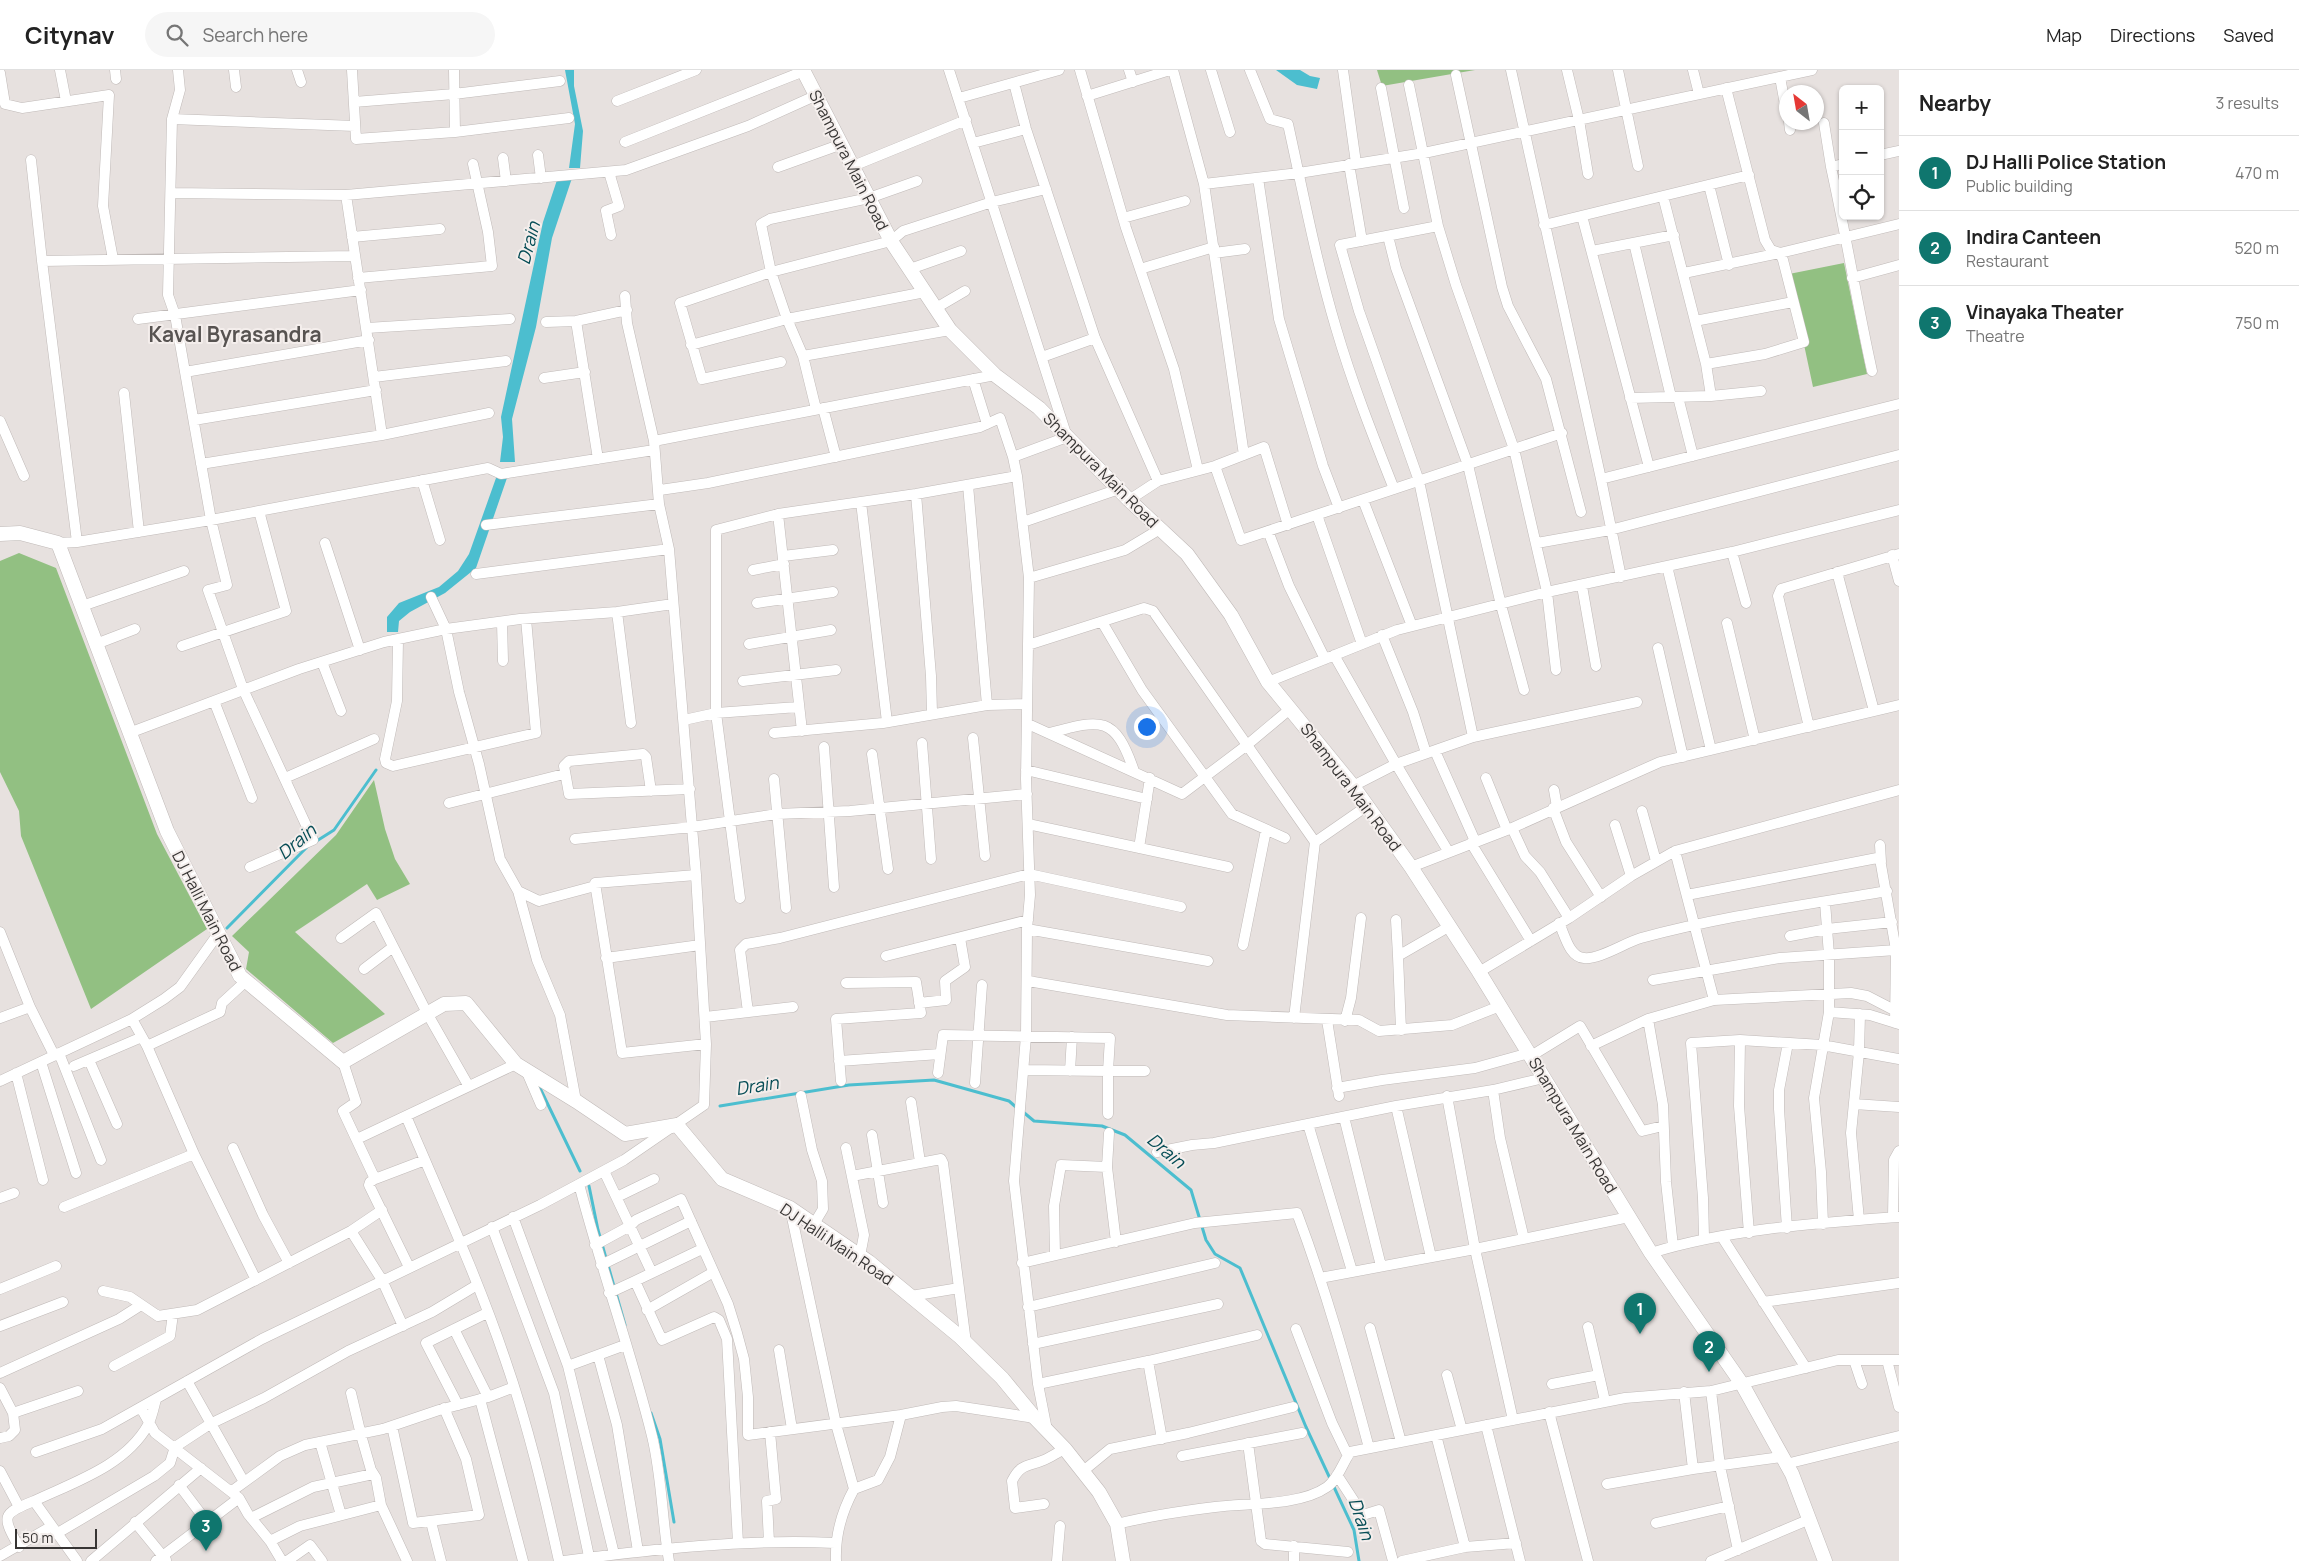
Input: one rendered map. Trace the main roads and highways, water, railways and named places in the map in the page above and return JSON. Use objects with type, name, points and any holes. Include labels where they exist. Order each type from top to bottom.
[{"type":"water","points":[[565,70],[574,70],[574,86],[583,131],[580,168],[569,168],[575,124]]},
{"type":"water","points":[[1276,70],[1300,70],[1310,76],[1320,78],[1317,89],[1297,85]]},
{"type":"water","points":[[572,178],[552,238],[536,327],[512,419],[515,462],[500,462],[503,437],[501,417],[543,222],[557,180]]},
{"type":"water","points":[[496,478],[507,478],[476,568],[445,593],[410,612],[399,621],[398,632],[387,632],[387,617],[399,603],[439,587],[458,571],[469,554]]},
{"type":"waterway","name":"Drain","points":[[315,842],[334,830],[376,770]]},
{"type":"waterway","name":"Drain","points":[[227,928],[309,845]]},
{"type":"waterway","name":"Drain","points":[[720,1106],[849,1085],[934,1080],[1009,1101],[1017,1108]]},
{"type":"waterway","name":"Drain","points":[[539,1086],[580,1171]]},
{"type":"waterway","name":"Drain","points":[[1022,1111],[1034,1121],[1102,1126],[1125,1135],[1191,1190],[1206,1240],[1215,1254],[1240,1268],[1306,1427],[1354,1530],[1359,1561]]},
{"type":"waterway","name":"Drain","points":[[589,1186],[598,1230],[625,1325]]},
{"type":"waterway","name":"Drain","points":[[651,1413],[660,1439],[674,1522]]},
{"type":"place","name":"DJ Halli Police Station","points":[[1640,1334]]},
{"type":"place","name":"Indira Canteen","points":[[1709,1372]]},
{"type":"place","name":"Vinayaka Theater","points":[[206,1551]]},
{"type":"district","name":"Kaval Byrasandra","points":[[235,335]]}]
